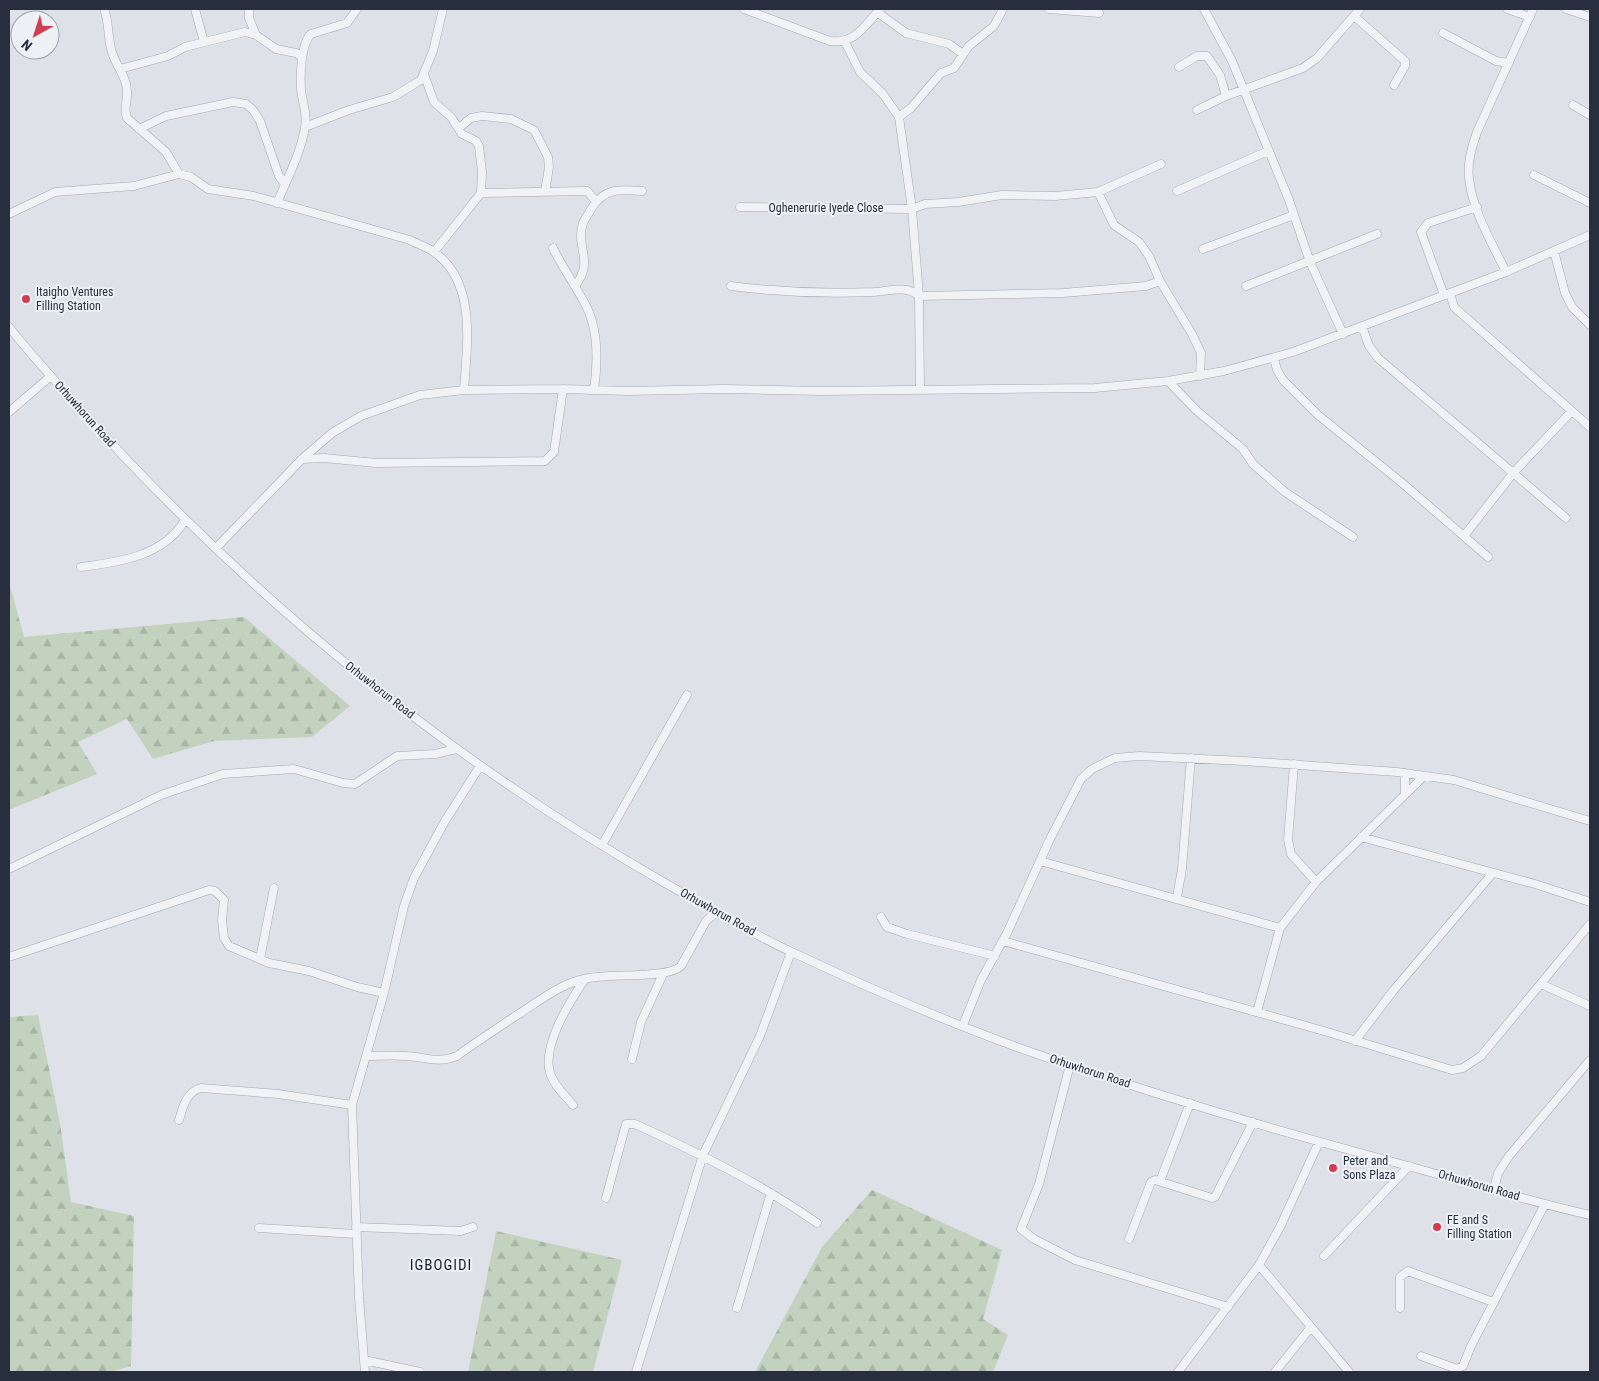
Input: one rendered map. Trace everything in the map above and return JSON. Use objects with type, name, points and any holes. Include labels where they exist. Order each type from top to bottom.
[{"type":"street","points":[[104,9],[109,26],[112,54],[120,69],[128,92],[124,110],[126,118],[166,152],[178,174]]},
{"type":"street","points":[[195,9],[204,42]]},
{"type":"street","points":[[249,9],[249,18],[256,35]]},
{"type":"street","points":[[277,203],[305,128],[306,112],[301,90],[302,57],[309,36],[347,23],[357,9]]},
{"type":"street","points":[[305,128],[349,110],[393,97],[416,84],[424,74],[433,50],[443,9]]},
{"type":"street","points":[[744,9],[830,41],[845,42],[857,33],[878,10],[906,33],[941,41],[963,54]]},
{"type":"street","points":[[899,117],[911,108],[941,73],[954,68],[969,46],[994,26],[1003,9]]},
{"type":"street","points":[[1049,9],[1099,13]]},
{"type":"street","points":[[1204,9],[1232,61],[1294,215],[1310,262],[1343,334]]},
{"type":"street","points":[[1197,110],[1226,96],[1303,68],[1323,53],[1360,9]]},
{"type":"street","points":[[1507,9],[1530,17]]},
{"type":"street","points":[[1506,272],[1476,207],[1469,178],[1471,152],[1477,132],[1534,9]]},
{"type":"street","points":[[1566,9],[1590,16]]},
{"type":"street","points":[[1354,16],[1405,61],[1405,66],[1394,85]]},
{"type":"street","points":[[120,69],[168,56],[204,42],[245,32],[256,35],[276,49],[296,53],[302,57]]},
{"type":"street","points":[[1443,33],[1496,61],[1510,64]]},
{"type":"street","points":[[845,42],[860,72],[883,94],[899,117],[912,209],[919,296],[920,389]]},
{"type":"street","points":[[1179,66],[1197,56],[1207,56],[1213,61],[1220,75],[1226,96]]},
{"type":"street","points":[[424,74],[434,102],[479,146],[482,172],[481,193],[434,252]]},
{"type":"street","points":[[139,129],[166,116],[233,102],[246,104],[253,110],[260,121],[279,176],[285,184]]},
{"type":"street","points":[[1574,105],[1590,115]]},
{"type":"street","points":[[459,128],[471,118],[482,116],[511,119],[534,130],[548,157],[549,166],[545,192]]},
{"type":"street","points":[[1177,191],[1268,151]]},
{"type":"street","name":"Oghenerurie Iyede Close","points":[[740,207],[912,209],[925,204],[958,202],[1002,195],[1055,196],[1098,192],[1161,164]]},
{"type":"street","points":[[9,214],[55,192],[134,186],[178,174],[190,177],[208,190],[254,196],[410,240],[434,252],[448,264],[459,279],[464,294],[466,337],[464,390]]},
{"type":"street","points":[[1534,175],[1590,203]]},
{"type":"street","points":[[481,193],[587,190],[596,201]]},
{"type":"street","points":[[574,286],[585,270],[582,230],[584,221],[596,201],[611,190],[642,191]]},
{"type":"street","points":[[1098,192],[1114,225],[1139,242],[1149,256],[1160,281],[1192,334],[1200,353],[1200,376]]},
{"type":"street","points":[[1476,207],[1428,223],[1421,232],[1447,294],[1454,307],[1590,427]]},
{"type":"street","points":[[1203,249],[1294,215]]},
{"type":"street","points":[[1246,286],[1377,234]]},
{"type":"street","points":[[216,548],[302,459],[332,433],[360,416],[420,395],[464,390],[1095,388],[1168,381],[1200,376],[1274,358],[1506,272],[1590,235]]},
{"type":"street","points":[[553,248],[586,304],[593,325],[596,370],[594,390]]},
{"type":"street","points":[[1554,251],[1565,293],[1572,307],[1590,325]]},
{"type":"street","points":[[730,286],[770,291],[874,292],[905,289],[919,296],[1063,293],[1146,286],[1160,281]]},
{"type":"street","points":[[1362,326],[1368,346],[1378,358],[1566,518]]},
{"type":"street","name":"Orhuwhorun Road","points":[[9,327],[118,450],[185,520],[353,670],[480,766],[602,845],[716,912],[791,952],[963,1025],[1070,1065],[1319,1142],[1590,1216]]},
{"type":"street","points":[[1274,358],[1277,370],[1283,380],[1318,415],[1488,557]]},
{"type":"street","points":[[9,412],[51,376]]},
{"type":"street","points":[[1168,381],[1197,411],[1243,449],[1253,464],[1285,492],[1353,537]]},
{"type":"street","points":[[302,459],[324,458],[376,463],[545,461],[554,452],[563,389]]},
{"type":"street","points":[[1464,536],[1514,472],[1572,411]]},
{"type":"street","points":[[81,568],[119,562],[168,542],[185,520]]},
{"type":"street","points":[[602,845],[687,695]]},
{"type":"street","points":[[9,869],[160,795],[223,774],[294,769],[343,783],[355,784],[397,756],[435,754],[456,749]]},
{"type":"street","points":[[963,1025],[981,980],[1003,941],[1040,861],[1081,780],[1092,769],[1115,758],[1139,756],[1191,758],[1405,773],[1454,780],[1590,821]]},
{"type":"street","points":[[1177,897],[1182,868],[1191,758]]},
{"type":"street","points":[[1294,764],[1288,840],[1290,854],[1316,882]]},
{"type":"street","points":[[364,1372],[356,1231],[352,1105],[384,993],[404,906],[414,878],[445,821],[480,766]]},
{"type":"street","points":[[1405,773],[1405,792]]},
{"type":"street","points":[[1258,1012],[1280,928],[1316,882],[1405,792],[1424,776]]},
{"type":"street","points":[[1361,837],[1492,874],[1535,884],[1590,902]]},
{"type":"street","points":[[1040,861],[1177,897],[1280,928]]},
{"type":"street","points":[[1355,1041],[1393,991],[1492,874]]},
{"type":"street","points":[[260,959],[274,888]]},
{"type":"street","points":[[9,957],[209,890],[215,891],[224,900],[222,920],[224,938],[229,946],[260,959],[384,993]]},
{"type":"street","points":[[366,1056],[409,1056],[440,1061],[450,1059],[458,1056],[540,999],[570,983],[620,974],[663,974],[676,971],[681,966],[706,921],[716,912]]},
{"type":"street","points":[[881,917],[887,927],[907,934],[995,956]]},
{"type":"street","points":[[1003,941],[1258,1012],[1452,1070],[1463,1068],[1481,1056],[1590,924]]},
{"type":"street","points":[[636,1372],[703,1155],[760,1036],[791,952]]},
{"type":"street","points":[[632,1059],[641,1022],[663,974]]},
{"type":"street","points":[[573,1105],[553,1080],[549,1071],[550,1060],[558,1028],[585,979]]},
{"type":"street","points":[[1541,984],[1590,1006]]},
{"type":"street","points":[[1494,1189],[1498,1173],[1509,1156],[1590,1060]]},
{"type":"street","points":[[1070,1065],[1039,1184],[1021,1229],[1034,1239],[1075,1260],[1228,1307]]},
{"type":"street","points":[[179,1120],[188,1095],[200,1088],[278,1094],[352,1105]]},
{"type":"street","points":[[1160,1181],[1190,1103]]},
{"type":"street","points":[[1129,1239],[1151,1182],[1160,1181],[1212,1198],[1215,1197],[1253,1122]]},
{"type":"street","points":[[606,1198],[626,1124],[635,1124],[703,1155],[771,1193],[817,1223]]},
{"type":"street","points":[[1178,1372],[1259,1265],[1284,1219],[1319,1142]]},
{"type":"street","points":[[1324,1256],[1409,1166]]},
{"type":"street","points":[[737,1308],[771,1193]]},
{"type":"street","points":[[1421,1356],[1460,1369],[1545,1204]]},
{"type":"street","points":[[259,1228],[356,1231],[461,1231],[473,1228]]},
{"type":"street","points":[[1259,1265],[1349,1372]]},
{"type":"street","points":[[1400,1308],[1400,1277],[1408,1271],[1493,1302]]},
{"type":"street","points":[[1275,1372],[1311,1328]]},
{"type":"street","points":[[364,1360],[420,1372]]},
{"type":"green space","points":[[9,582],[24,637],[244,617],[350,706],[312,737],[214,741],[153,759],[127,719],[78,742],[97,774],[9,810]]},
{"type":"green space","points":[[38,1015],[60,1123],[71,1202],[134,1216],[131,1366],[111,1372],[9,1372],[9,1017]]},
{"type":"green space","points":[[872,1190],[1002,1250],[983,1319],[1008,1335],[993,1372],[755,1372],[822,1247]]},
{"type":"green space","points":[[496,1231],[622,1260],[593,1372],[468,1372]]},
{"type":"place","name":"Itaigho Ventures Filling Station","points":[[26,299]]},
{"type":"place","name":"Peter and Sons Plaza","points":[[1333,1168]]},
{"type":"place","name":"FE and S Filling Station","points":[[1437,1227]]},
{"type":"district","name":"IGBOGIDI","points":[[441,1265]]}]
